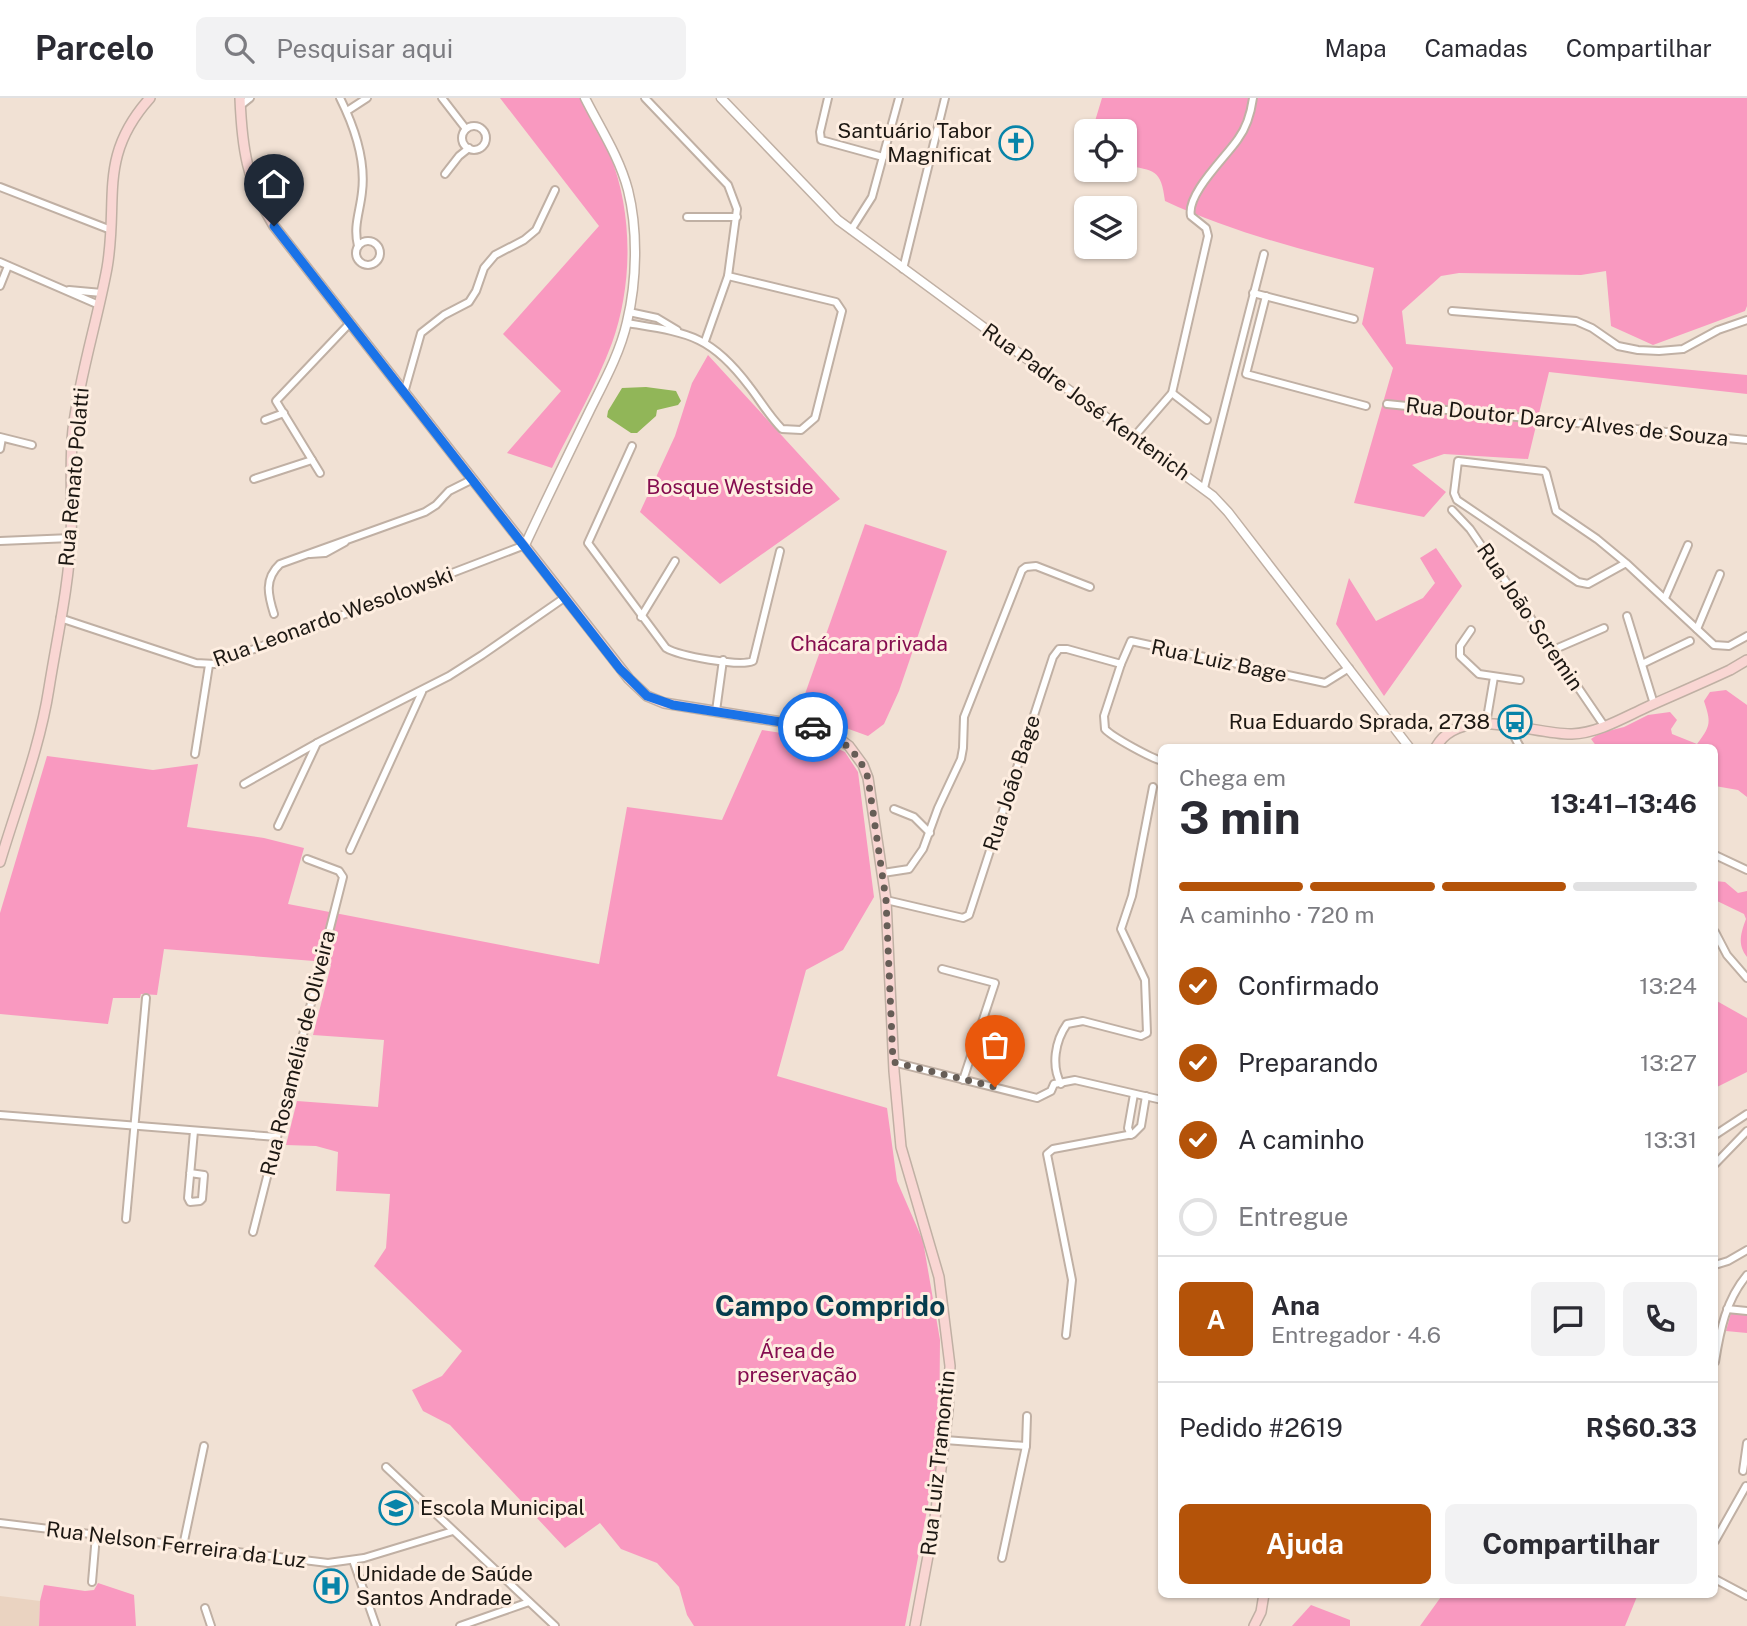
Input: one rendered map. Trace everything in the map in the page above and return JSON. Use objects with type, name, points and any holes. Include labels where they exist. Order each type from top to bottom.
[{"type":"main road","name":"Rua Renato Polatti","points":[[0,862],[43,717],[60,618],[71,538],[70,467],[73,430],[81,382],[102,293],[111,230],[112,176],[116,153],[125,132],[150,98]]},
{"type":"main road","name":"Rua Luiz Tramontin","points":[[240,102],[245,160],[258,200],[283,239],[620,669],[647,696],[673,705],[813,727],[849,746],[863,765],[868,778],[886,900],[893,1062],[901,1147],[936,1263],[944,1309],[950,1384],[935,1518],[915,1626]]},
{"type":"main road","points":[[1439,744],[1451,732],[1469,725],[1508,725],[1573,734],[1605,727],[1747,660]]},
{"type":"main road","points":[[1254,1626],[1261,1612],[1263,1598]]},
{"type":"street","points":[[240,102],[250,98]]},
{"type":"street","points":[[340,98],[358,145],[363,171],[362,195],[355,228],[358,246]]},
{"type":"street","points":[[347,111],[367,98]]},
{"type":"street","points":[[442,98],[466,129]]},
{"type":"street","points":[[525,545],[611,368],[629,312],[634,255],[628,190],[617,158],[585,98]]},
{"type":"street","points":[[645,98],[728,185],[734,198],[737,217],[728,276],[705,341]]},
{"type":"street","name":"Rua Padre José Kentenich","points":[[722,98],[831,214],[1203,488],[1228,512],[1407,744]]},
{"type":"street","points":[[828,98],[820,132],[821,140],[883,157]]},
{"type":"street","points":[[851,230],[872,197],[899,98]]},
{"type":"street","points":[[903,269],[945,98]]},
{"type":"street","points":[[1133,438],[1172,393],[1208,236],[1206,228],[1191,216],[1191,202],[1239,138],[1248,119],[1253,98]]},
{"type":"street","points":[[445,174],[453,162],[469,148],[477,149],[483,146],[486,134],[478,126],[466,129]]},
{"type":"street","points":[[466,129],[463,139],[469,148]]},
{"type":"street","points":[[0,187],[111,230]]},
{"type":"street","points":[[404,393],[421,333],[444,315],[469,302],[484,268],[495,256],[536,230],[555,190]]},
{"type":"street","points":[[687,217],[737,217]]},
{"type":"street","points":[[1203,488],[1264,254]]},
{"type":"street","points":[[0,262],[99,305]]},
{"type":"street","points":[[0,286],[8,266]]},
{"type":"street","points":[[629,312],[657,318],[705,341],[748,384],[782,429],[801,430],[815,418],[842,311],[840,306],[836,302],[728,276]]},
{"type":"street","points":[[67,289],[102,293]]},
{"type":"street","points":[[1253,293],[1354,319]]},
{"type":"street","points":[[1266,296],[1246,374],[1366,406]]},
{"type":"street","points":[[1452,311],[1567,319],[1584,323],[1618,346],[1638,350],[1684,349],[1718,330],[1747,320]]},
{"type":"street","points":[[627,323],[682,332]]},
{"type":"street","points":[[320,473],[276,401],[349,324]]},
{"type":"street","points":[[1243,330],[1256,333]]},
{"type":"street","points":[[1240,342],[1254,345]]},
{"type":"street","points":[[1172,393],[1207,420]]},
{"type":"street","name":"Rua Doutor Darcy Alves de Souza","points":[[1387,404],[1747,440]]},
{"type":"street","points":[[265,420],[284,413]]},
{"type":"street","points":[[0,449],[1,437],[32,444]]},
{"type":"street","points":[[632,446],[588,542],[661,644],[672,652],[747,663],[754,661],[780,551]]},
{"type":"street","points":[[254,479],[312,460]]},
{"type":"street","points":[[1626,563],[1588,584],[1578,582],[1457,500],[1454,493],[1458,461],[1544,471],[1556,511],[1626,563],[1710,642],[1729,646],[1747,636]]},
{"type":"street","points":[[274,614],[268,587],[272,573],[280,564],[431,509],[449,491],[473,479]]},
{"type":"street","name":"Rua João Scremin","points":[[1452,510],[1470,529],[1605,727]]},
{"type":"street","points":[[0,541],[71,538]]},
{"type":"street","name":"Rua Leonardo Wesolowski","points":[[60,618],[209,665],[525,545]]},
{"type":"street","points":[[1665,597],[1688,545]]},
{"type":"street","points":[[641,617],[675,561]]},
{"type":"street","points":[[883,873],[909,869],[918,859],[961,759],[964,718],[1022,570],[1036,566],[1090,587]]},
{"type":"street","points":[[1698,629],[1720,574]]},
{"type":"street","points":[[244,784],[317,743],[422,691],[482,655],[564,598]]},
{"type":"street","points":[[1627,616],[1654,704]]},
{"type":"street","points":[[1553,650],[1604,628]]},
{"type":"street","points":[[1471,630],[1460,646],[1460,656],[1479,674],[1520,680]]},
{"type":"street","name":"Rua Luiz Bage","points":[[1059,649],[1121,664],[1131,641],[1322,683],[1349,668]]},
{"type":"street","points":[[1642,664],[1690,641]]},
{"type":"street","name":"Rua João Bage","points":[[886,900],[967,917],[1053,657],[1059,649]]},
{"type":"street","points":[[716,711],[723,660]]},
{"type":"street","points":[[1121,664],[1104,716],[1105,729],[1158,760]]},
{"type":"street","points":[[195,754],[209,665]]},
{"type":"street","points":[[1486,724],[1494,677]]},
{"type":"street","points":[[350,850],[422,691]]},
{"type":"street","points":[[1508,725],[1518,744]]},
{"type":"street","points":[[278,827],[317,743]]},
{"type":"street","points":[[1060,1084],[1055,1075],[1054,1061],[1067,1024],[1083,1020],[1141,1036],[1147,1033],[1145,980],[1121,929],[1132,896],[1153,787]]},
{"type":"street","points":[[894,809],[914,817],[930,832]]},
{"type":"street","points":[[1718,856],[1747,870]]},
{"type":"street","name":"Rua Rosamélia de Oliveira","points":[[253,1232],[342,873],[307,859]]},
{"type":"street","points":[[1718,938],[1727,955],[1747,978]]},
{"type":"street","points":[[942,970],[995,983],[963,1080]]},
{"type":"street","points":[[125,1219],[146,998]]},
{"type":"street","points":[[893,1062],[1037,1098],[1051,1091],[1054,1084],[1075,1080],[1158,1099]]},
{"type":"street","points":[[1131,1135],[1128,1128],[1134,1094]]},
{"type":"street","points":[[1066,1335],[1072,1280],[1047,1154],[1053,1149],[1131,1135],[1141,1126],[1146,1096]]},
{"type":"street","points":[[1718,1133],[1747,1114]]},
{"type":"street","points":[[0,1115],[277,1137]]},
{"type":"street","points":[[190,1173],[204,1175],[200,1201],[188,1201],[190,1173],[194,1130]]},
{"type":"street","points":[[1718,1161],[1747,1131]]},
{"type":"street","points":[[1718,1264],[1747,1250]]},
{"type":"street","points":[[1718,1343],[1727,1309],[1747,1275]]},
{"type":"street","points":[[1727,1309],[1747,1311]]},
{"type":"street","points":[[1002,1558],[1026,1446],[1027,1416]]},
{"type":"street","points":[[945,1440],[1026,1446]]},
{"type":"street","points":[[1743,1471],[1747,1443]]},
{"type":"street","points":[[183,1546],[204,1446]]},
{"type":"street","points":[[386,1468],[555,1626]]},
{"type":"street","points":[[1718,1536],[1746,1486]]},
{"type":"street","name":"Rua Nelson Ferreira da Luz","points":[[0,1523],[316,1562],[353,1560],[453,1531]]},
{"type":"street","points":[[92,1582],[96,1535]]},
{"type":"street","points":[[353,1560],[376,1626]]},
{"type":"street","points":[[1718,1582],[1747,1596]]},
{"type":"street","points":[[460,1626],[529,1602]]},
{"type":"street","points":[[205,1608],[211,1626]]},
{"type":"shaded area","points":[[646,387],[676,391],[681,401],[678,405],[657,410],[656,416],[637,433],[631,433],[607,417],[622,388]]},
{"type":"shaded area","points":[[0,1596],[40,1601],[39,1626],[0,1626]]},
{"type":"green space","points":[[500,98],[580,98],[607,148],[618,177],[623,201],[628,249],[619,320],[599,375],[552,468],[507,453],[561,391],[503,334],[599,226]]},
{"type":"green space","points":[[1102,98],[1747,98],[1745,311],[1653,345],[1611,326],[1606,271],[1581,275],[1459,273],[1441,276],[1402,311],[1406,344],[1747,375],[1747,394],[1549,372],[1528,459],[1444,454],[1412,465],[1446,492],[1424,517],[1354,503],[1393,368],[1362,324],[1374,268],[1242,231],[1165,201],[1161,183],[1155,173],[1137,168],[1137,119],[1096,119]]},
{"type":"green space","name":"Bosque Westside","points":[[708,355],[840,499],[720,584],[640,512],[675,436],[692,383]]},
{"type":"green space","name":"Chácara privada","points":[[865,524],[947,551],[899,691],[884,724],[868,736],[799,711]]},
{"type":"green space","points":[[1436,548],[1462,586],[1384,696],[1336,624],[1349,578],[1376,621],[1423,598],[1435,583],[1420,558]]},
{"type":"green space","points":[[1726,690],[1747,705],[1747,797],[1738,790],[1718,787],[1718,744],[1697,744],[1708,724],[1704,701],[1710,692]]},
{"type":"green space","points":[[1670,712],[1677,720],[1671,729],[1672,734],[1697,744],[1595,744],[1591,739],[1648,715]]},
{"type":"green space","name":"Área de preservação","points":[[762,730],[814,738],[845,752],[858,772],[874,897],[843,950],[806,970],[777,1076],[887,1108],[897,1181],[923,1241],[940,1340],[939,1447],[905,1626],[694,1626],[687,1615],[679,1587],[657,1563],[621,1549],[600,1523],[565,1548],[450,1425],[423,1411],[412,1390],[442,1376],[462,1351],[374,1266],[386,1248],[390,1194],[336,1191],[338,1152],[316,1146],[286,1145],[297,1101],[378,1107],[384,1040],[313,1035],[331,965],[314,961],[164,949],[157,995],[113,998],[108,1024],[0,1014],[0,913],[47,756],[153,770],[198,764],[187,827],[264,838],[304,848],[288,904],[599,964],[627,807],[722,820]]},
{"type":"green space","points":[[1718,881],[1725,882],[1738,893],[1747,891],[1747,957],[1741,943],[1746,919],[1744,914],[1718,901]]},
{"type":"green space","points":[[1718,1002],[1747,1018],[1747,1072],[1718,1086]]},
{"type":"green space","points":[[1731,1313],[1747,1315],[1747,1333],[1726,1331]]},
{"type":"green space","points":[[98,1583],[134,1595],[136,1626],[39,1626],[44,1585],[85,1591],[94,1590]]},
{"type":"green space","points":[[1440,1598],[1636,1598],[1625,1626],[1420,1626]]},
{"type":"green space","points":[[1311,1605],[1350,1620],[1350,1626],[1292,1626]]},
{"type":"way so far","points":[[813,727],[849,746],[863,765],[868,778],[886,900],[891,964],[893,1062],[995,1087]]},
{"type":"place","name":"Santuário Tabor Magnificat","points":[[1016,143]]},
{"type":"place","name":"Rua Eduardo Sprada, 2738","points":[[1515,722]]},
{"type":"place","name":"Escola Municipal","points":[[396,1508]]},
{"type":"place","name":"Unidade de Saúde Santos Andrade","points":[[331,1586]]},
{"type":"district","name":"Campo Comprido","points":[[830,1306]]},
{"type":"route","points":[[274,226],[601,646],[637,688],[655,700],[673,705],[813,727]]}]
